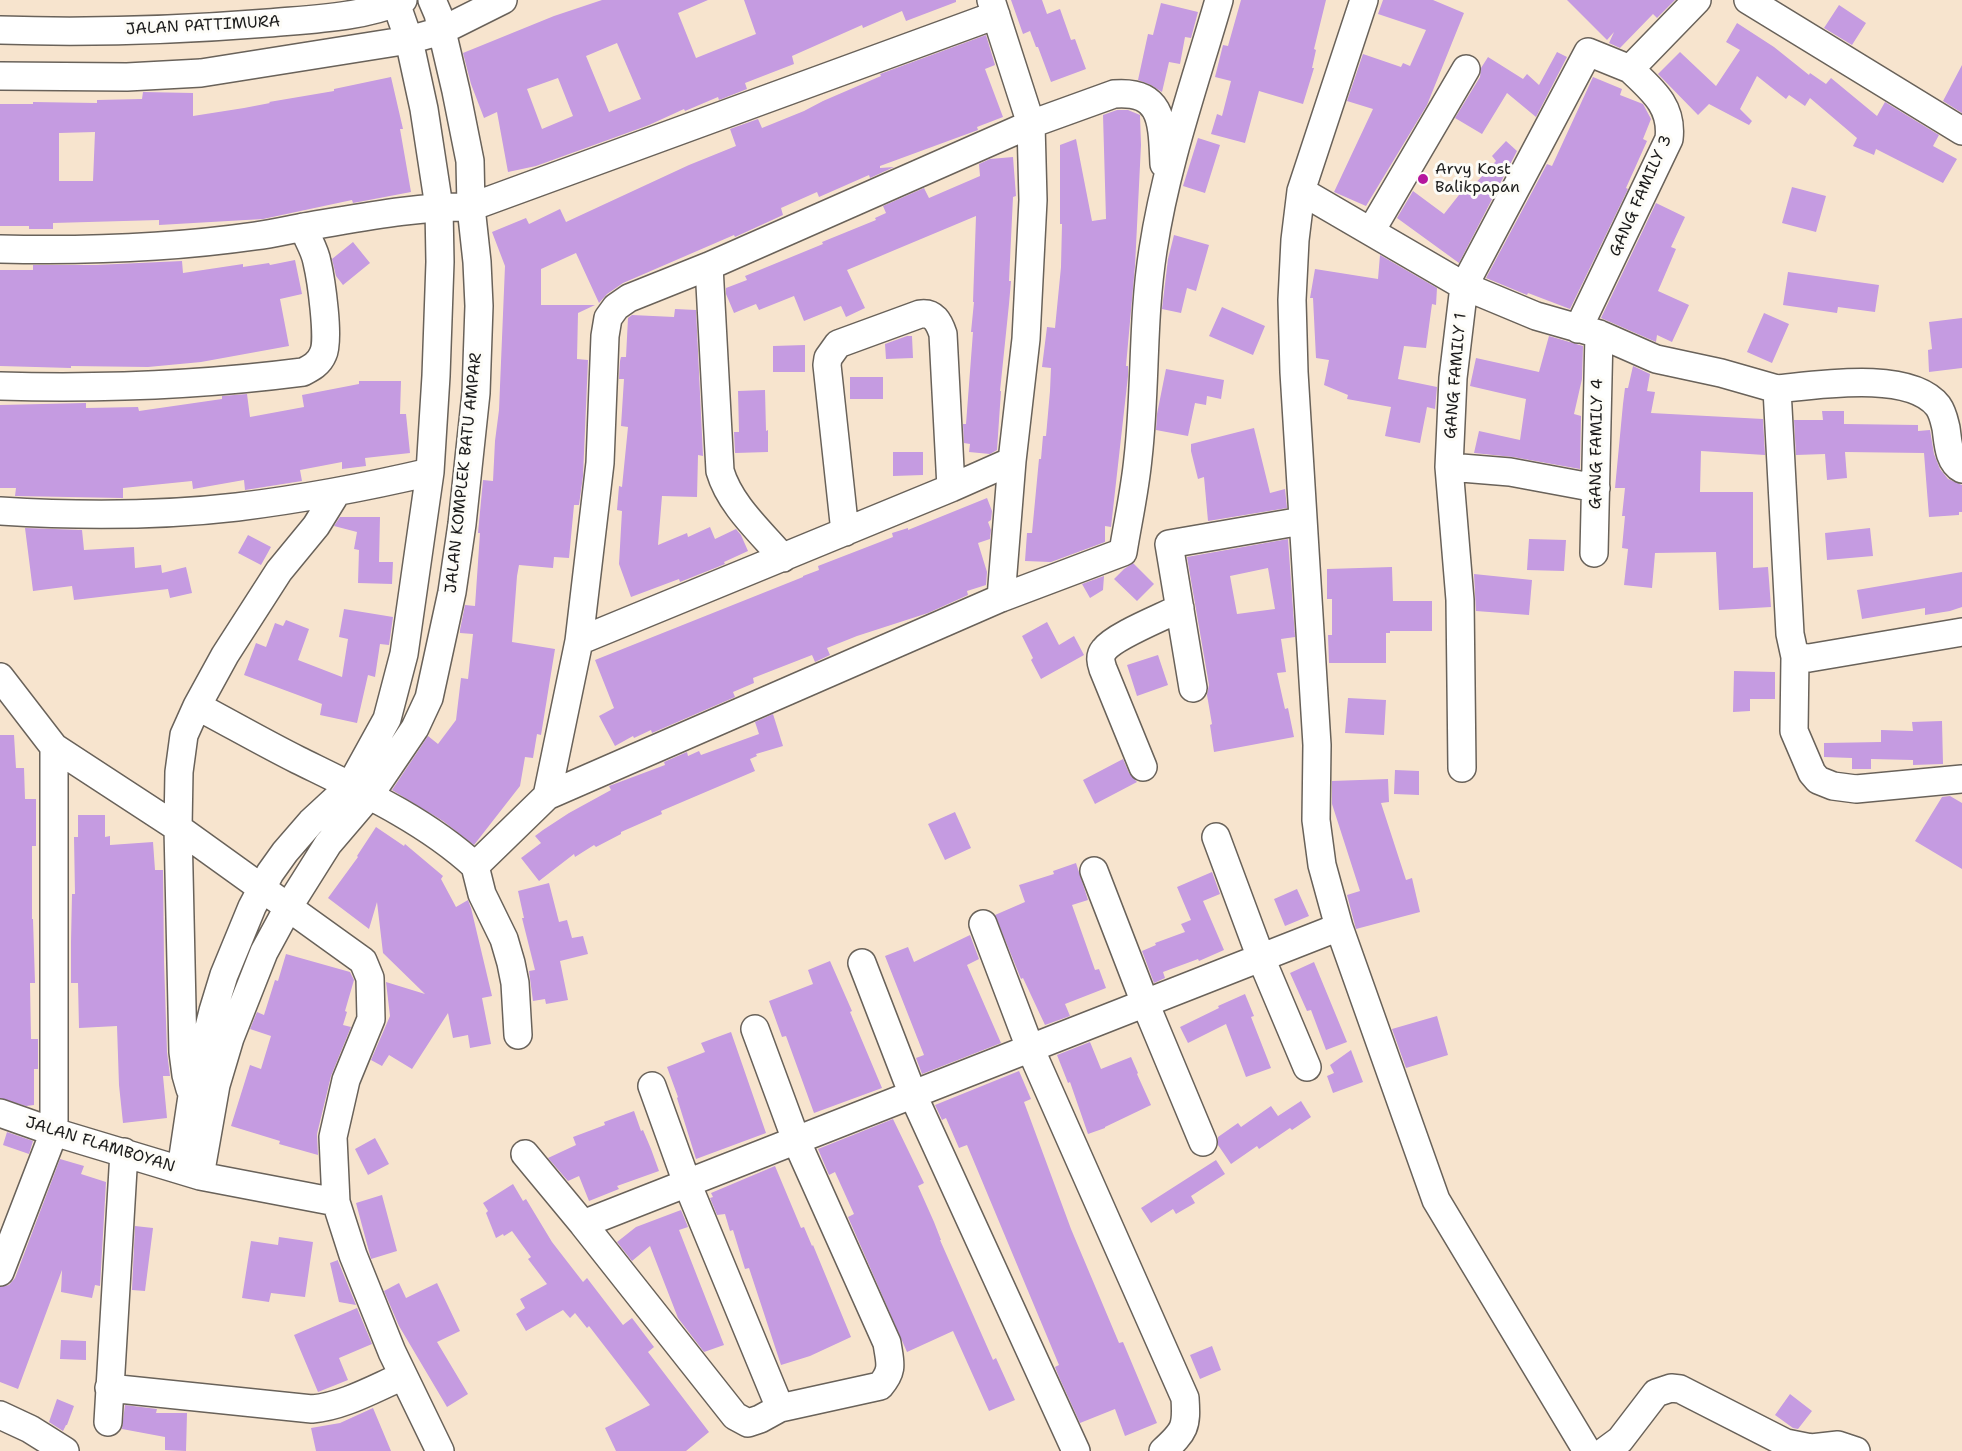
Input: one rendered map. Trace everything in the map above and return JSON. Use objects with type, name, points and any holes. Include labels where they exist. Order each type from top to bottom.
[{"type":"street","name":"JALAN KOMPLEK BATU AMPAR","points":[[190,1173],[192,1096],[224,975],[252,907],[270,873],[285,852],[321,812],[359,791],[415,728],[429,698],[452,592],[476,393],[479,306],[471,207],[470,161],[438,14],[432,0]]},
{"type":"street","points":[[0,76],[127,77],[201,73],[409,40],[441,31],[503,0]]},
{"type":"street","points":[[475,867],[547,796],[1001,598],[1123,552],[1138,459],[1148,290],[1153,250],[1179,129],[1219,0]]},
{"type":"street","points":[[1364,0],[1302,191],[1295,240],[1292,300],[1302,521],[1317,745],[1316,820],[1322,865],[1340,927],[1436,1200],[1587,1451]]},
{"type":"street","points":[[1464,286],[1588,52],[1630,69],[1696,0]]},
{"type":"street","points":[[1748,0],[1962,131]]},
{"type":"street","name":"JALAN KOMPLEK BATU AMPAR","points":[[190,1173],[208,1122],[230,1038],[264,952],[289,906],[359,791],[387,719],[404,654],[430,472],[440,262],[439,207],[424,109],[399,1]]},
{"type":"street","name":"JALAN PATTIMURA","points":[[0,30],[74,32],[213,27],[344,16],[399,1]]},
{"type":"street","points":[[0,249],[102,248],[256,236],[439,207],[471,207],[994,8],[1031,124],[1033,200],[1026,339],[1012,461],[1001,598]]},
{"type":"street","points":[[1371,231],[1466,69]]},
{"type":"street","name":"GANG FAMILY 3","points":[[1588,332],[1670,139],[1669,117],[1656,95],[1630,69]]},
{"type":"street","points":[[547,796],[579,641],[600,462],[605,336],[608,318],[616,308],[629,298],[709,266],[1031,124],[1114,94],[1140,95],[1150,100],[1157,111],[1163,139],[1165,188]]},
{"type":"street","points":[[1302,191],[1464,286],[1536,316],[1588,332],[1656,359],[1777,388],[1838,383],[1890,383],[1919,392],[1934,402],[1943,414],[1952,459],[1954,464],[1962,469]]},
{"type":"street","points":[[0,386],[183,384],[230,381],[303,372],[309,369],[320,360],[324,353],[326,339],[317,260],[303,227]]},
{"type":"street","points":[[709,266],[720,471],[724,485],[740,509],[783,558]]},
{"type":"street","name":"GANG FAMILY 1","points":[[1462,768],[1460,600],[1449,467],[1454,378],[1464,286]]},
{"type":"street","points":[[845,532],[828,358],[838,344],[926,313],[933,316],[943,334],[951,488]]},
{"type":"street","name":"GANG FAMILY 4","points":[[1588,332],[1596,488],[1594,553]]},
{"type":"street","points":[[1777,388],[1790,634],[1795,657],[1794,731],[1812,773],[1818,780],[1833,786],[1856,789],[1962,779]]},
{"type":"street","points":[[579,641],[1012,461]]},
{"type":"street","points":[[1449,467],[1510,472],[1596,488]]},
{"type":"street","points":[[0,511],[53,514],[157,512],[236,507],[337,492],[430,472]]},
{"type":"street","points":[[208,1122],[192,1096],[183,1053],[177,828],[179,772],[184,735],[225,655],[279,571],[316,526],[337,492]]},
{"type":"street","points":[[1193,688],[1169,544],[1302,521]]},
{"type":"street","points":[[1143,767],[1101,659],[1104,650],[1118,639],[1180,608]]},
{"type":"street","points":[[1795,657],[1809,658],[1962,632]]},
{"type":"street","points":[[0,677],[54,747],[177,828],[363,961],[370,978],[370,1019],[346,1080],[333,1137],[336,1202],[353,1255],[403,1376],[440,1451]]},
{"type":"street","points":[[197,706],[417,823],[463,855],[475,867],[482,894],[504,939],[512,963],[518,1035]]},
{"type":"street","points":[[0,1272],[54,1132],[54,747]]},
{"type":"street","points":[[1216,837],[1261,958],[1307,1067]]},
{"type":"street","points":[[1094,870],[1145,1004],[1203,1142]]},
{"type":"street","points":[[983,924],[1030,1048],[1185,1398],[1186,1419],[1180,1435],[1164,1451]]},
{"type":"street","points":[[583,1224],[1340,927]]},
{"type":"street","points":[[862,963],[913,1095],[1076,1451]]},
{"type":"street","points":[[525,1154],[735,1416],[748,1423],[780,1408],[880,1386],[889,1376],[891,1364],[887,1343],[796,1140],[755,1029]]},
{"type":"street","points":[[652,1086],[687,1183],[780,1408]]},
{"type":"street","name":"JALAN FLAMBOYAN","points":[[0,1113],[54,1132],[190,1173],[336,1202]]},
{"type":"street","points":[[108,1422],[123,1152]]},
{"type":"street","points":[[109,1388],[312,1409],[329,1407],[403,1376]]},
{"type":"street","points":[[1605,1451],[1620,1440],[1656,1393],[1671,1388],[1680,1389],[1786,1443],[1810,1448],[1838,1445],[1856,1451]]},
{"type":"street","points":[[0,1414],[30,1429],[65,1451]]},
{"type":"building","points":[[602,0],[708,0],[678,13],[696,58],[756,34],[744,0],[956,0],[956,2],[906,21],[902,11],[863,28],[862,25],[792,56],[794,64],[745,83],[747,89],[719,100],[718,97],[685,111],[684,109],[649,125],[536,166],[508,172],[497,112],[484,118],[471,84],[463,53],[554,16]],"holes":[[[617,43],[641,99],[609,112],[586,56]],[[558,78],[573,116],[542,129],[527,89]]]},
{"type":"building","points":[[1011,0],[1042,0],[1047,14],[1060,9],[1071,40],[1075,39],[1086,69],[1051,82],[1030,31],[1023,34]]},
{"type":"building","points":[[1241,0],[1326,0],[1314,49],[1316,50],[1312,68],[1314,68],[1303,104],[1259,91],[1245,143],[1211,134],[1217,114],[1222,116],[1231,81],[1215,77],[1223,45],[1228,46]]},
{"type":"building","points":[[1383,0],[1433,0],[1464,13],[1427,105],[1366,206],[1334,192],[1373,109],[1347,101],[1363,54],[1401,67],[1403,63],[1410,66],[1426,30],[1378,14]]},
{"type":"building","points":[[1567,0],[1675,0],[1657,18],[1653,14],[1620,48],[1609,43],[1614,32],[1607,40]]},
{"type":"building","points":[[1161,3],[1198,12],[1191,38],[1185,37],[1180,64],[1169,62],[1162,92],[1138,80],[1148,34],[1153,35]]},
{"type":"building","points":[[1839,5],[1866,23],[1852,45],[1824,28]]},
{"type":"building","points":[[1737,23],[1774,47],[1809,75],[1810,73],[1826,84],[1831,78],[1877,116],[1885,102],[1939,135],[1933,146],[1957,159],[1943,183],[1876,149],[1874,155],[1853,146],[1857,138],[1810,98],[1805,106],[1789,95],[1786,99],[1757,76],[1740,109],[1752,121],[1749,125],[1709,104],[1698,115],[1658,74],[1680,52],[1716,86],[1740,50],[1726,42]]},
{"type":"building","points":[[986,35],[995,65],[985,69],[1003,117],[977,127],[978,130],[880,166],[880,168],[894,167],[870,178],[869,175],[819,197],[817,192],[781,208],[783,215],[623,283],[599,303],[576,253],[541,269],[541,305],[595,305],[578,313],[577,359],[588,360],[583,476],[579,505],[574,505],[569,558],[554,557],[553,568],[519,565],[517,576],[512,642],[555,649],[541,735],[537,734],[533,758],[525,757],[520,786],[474,845],[443,821],[392,790],[428,736],[438,744],[456,720],[461,678],[468,679],[473,634],[460,633],[460,630],[465,605],[475,606],[483,480],[493,481],[499,410],[505,266],[492,232],[526,218],[529,224],[560,209],[566,222],[689,165],[736,146],[730,129],[758,119],[762,128],[881,76],[880,74]]},
{"type":"building","points":[[1557,52],[1567,57],[1536,117],[1507,93],[1482,134],[1455,118],[1480,77],[1481,68],[1488,57],[1523,79],[1527,74],[1539,85]]},
{"type":"building","points":[[1962,65],[1962,113],[1943,101]]},
{"type":"building","points":[[391,77],[403,129],[400,129],[411,192],[353,203],[352,200],[263,219],[159,225],[159,220],[53,223],[53,229],[0,226],[0,104],[97,103],[97,100],[142,99],[143,92],[193,93],[193,116],[334,91],[334,89]],"holes":[[[95,132],[93,181],[59,181],[59,133]]]},
{"type":"building","points":[[1593,77],[1622,89],[1620,95],[1643,104],[1651,119],[1643,139],[1647,141],[1626,188],[1628,189],[1570,309],[1486,278],[1547,164],[1552,166]]},
{"type":"building","points":[[1117,110],[1128,110],[1140,115],[1141,145],[1135,266],[1126,366],[1128,366],[1128,376],[1111,527],[1105,526],[1105,542],[1051,562],[1025,561],[1027,533],[1032,533],[1039,459],[1041,459],[1043,436],[1046,436],[1050,391],[1051,368],[1042,367],[1047,327],[1055,328],[1061,267],[1060,145],[1076,139],[1092,221],[1106,219],[1103,115]]},
{"type":"building","points":[[1198,138],[1220,145],[1205,193],[1183,186]]},
{"type":"building","points":[[1506,141],[1517,151],[1459,263],[1397,218],[1413,191],[1444,214],[1466,186],[1470,189],[1496,161],[1492,156]]},
{"type":"building","points":[[1013,157],[1016,196],[1013,197],[1009,281],[1011,281],[1000,391],[997,450],[990,454],[969,452],[970,444],[964,443],[963,424],[966,424],[973,332],[971,332],[976,216],[847,270],[865,308],[846,317],[841,306],[804,321],[794,296],[759,310],[756,304],[734,313],[726,294],[726,288],[747,280],[745,276],[876,220],[875,218],[886,213],[883,206],[924,188],[929,198],[980,176],[979,164],[990,159]]},
{"type":"building","points":[[1792,187],[1826,196],[1816,232],[1782,223]]},
{"type":"building","points":[[1656,203],[1685,217],[1671,247],[1676,249],[1658,291],[1689,305],[1672,342],[1657,335],[1656,342],[1601,318]]},
{"type":"building","points":[[1174,235],[1209,245],[1196,291],[1187,288],[1181,313],[1162,309],[1168,259]]},
{"type":"building","points":[[353,242],[370,263],[343,285],[336,276],[332,259]]},
{"type":"building","points":[[1380,255],[1437,288],[1436,305],[1432,304],[1426,348],[1404,346],[1398,379],[1437,387],[1435,409],[1427,407],[1420,443],[1385,436],[1391,407],[1347,399],[1348,395],[1324,385],[1329,360],[1316,358],[1313,298],[1310,298],[1315,269],[1378,279]]},
{"type":"building","points":[[295,260],[302,294],[280,299],[289,346],[201,362],[148,367],[0,366],[0,270],[33,270],[33,265],[182,261],[183,273],[243,264],[243,267],[269,263],[270,265]]},
{"type":"building","points":[[1788,272],[1879,285],[1875,312],[1838,307],[1837,313],[1783,305]]},
{"type":"building","points":[[1222,307],[1265,326],[1253,355],[1209,336]]},
{"type":"building","points":[[675,309],[696,310],[703,456],[698,455],[697,497],[662,496],[658,545],[687,533],[688,537],[710,527],[715,539],[736,529],[748,551],[724,562],[725,564],[680,582],[679,579],[631,597],[619,564],[622,511],[617,510],[619,486],[622,487],[628,427],[621,426],[624,379],[619,379],[620,361],[621,357],[626,357],[628,318],[632,315],[674,317]]},
{"type":"building","points":[[1764,313],[1789,324],[1772,363],[1747,352]]},
{"type":"building","points":[[1962,318],[1962,368],[1929,372],[1928,350],[1932,349],[1929,322]]},
{"type":"building","points":[[912,336],[913,358],[886,359],[885,344]]},
{"type":"building","points":[[1549,336],[1583,346],[1582,379],[1574,414],[1581,416],[1580,469],[1513,457],[1474,453],[1479,431],[1520,440],[1526,399],[1470,386],[1476,358],[1539,372]]},
{"type":"building","points":[[805,345],[805,372],[773,372],[773,346]]},
{"type":"building","points":[[1633,366],[1650,374],[1647,391],[1655,392],[1651,413],[1763,419],[1765,455],[1701,451],[1700,492],[1753,492],[1753,568],[1768,567],[1771,607],[1719,610],[1716,552],[1655,553],[1652,588],[1624,585],[1628,549],[1622,548],[1625,488],[1615,488],[1625,388],[1628,388]]},
{"type":"building","points":[[1166,369],[1224,380],[1221,399],[1207,396],[1206,405],[1195,403],[1188,436],[1156,430]]},
{"type":"building","points":[[850,377],[883,377],[883,399],[850,399]]},
{"type":"building","points":[[359,381],[401,381],[400,414],[406,414],[410,453],[365,458],[366,466],[342,469],[342,462],[300,470],[302,481],[245,490],[244,480],[193,489],[192,481],[123,488],[123,498],[15,496],[16,488],[0,488],[0,405],[86,403],[86,408],[138,407],[139,411],[222,399],[222,396],[247,394],[250,417],[304,407],[302,395],[359,384]]},
{"type":"building","points":[[765,390],[768,452],[735,453],[734,432],[739,432],[738,391]]},
{"type":"building","points":[[1822,411],[1844,411],[1844,424],[1918,425],[1918,431],[1930,430],[1934,454],[1940,469],[1948,479],[1962,485],[1962,512],[1959,512],[1959,515],[1929,517],[1924,453],[1845,452],[1847,478],[1827,480],[1825,454],[1796,455],[1794,420],[1823,420]]},
{"type":"building","points":[[1254,428],[1270,493],[1285,489],[1287,508],[1208,521],[1204,477],[1198,479],[1191,444]]},
{"type":"building","points":[[893,452],[923,452],[923,475],[893,476]]},
{"type":"building","points":[[987,498],[992,511],[991,520],[988,522],[991,530],[990,539],[978,543],[987,572],[986,585],[967,591],[968,595],[928,613],[827,648],[830,655],[815,662],[812,655],[753,678],[754,683],[733,692],[735,697],[652,733],[651,730],[634,738],[633,736],[615,746],[599,716],[614,708],[595,660],[803,577],[819,570],[818,566],[893,537],[892,533],[908,528],[908,530]]},
{"type":"building","points":[[340,517],[380,517],[379,562],[393,562],[392,584],[358,583],[359,550],[354,549],[357,532],[334,526]]},
{"type":"building","points":[[25,528],[82,530],[84,550],[134,547],[135,568],[161,565],[162,573],[186,567],[192,593],[170,598],[168,589],[74,600],[72,586],[33,591]]},
{"type":"building","points":[[1870,528],[1873,556],[1827,560],[1825,533]]},
{"type":"building","points":[[248,535],[271,547],[261,565],[238,553]]},
{"type":"building","points":[[1288,539],[1295,637],[1281,639],[1286,672],[1277,673],[1294,737],[1214,752],[1207,695],[1209,685],[1187,557]],"holes":[[[1268,568],[1275,609],[1237,614],[1230,576]]]},
{"type":"building","points":[[1529,539],[1566,540],[1564,571],[1527,570]]},
{"type":"building","points":[[1133,563],[1154,584],[1137,601],[1114,579]]},
{"type":"building","points":[[1392,567],[1393,601],[1432,601],[1432,631],[1390,631],[1386,633],[1386,663],[1329,663],[1328,635],[1332,635],[1332,599],[1327,599],[1327,569]]},
{"type":"building","points":[[1962,572],[1962,607],[1925,615],[1925,608],[1862,619],[1857,590]]},
{"type":"building","points":[[1474,574],[1532,580],[1529,615],[1476,611]]},
{"type":"building","points":[[1104,576],[1103,590],[1090,598],[1082,584]]},
{"type":"building","points":[[344,609],[393,617],[389,645],[380,644],[375,677],[368,675],[357,723],[320,715],[322,704],[244,675],[256,643],[266,647],[275,623],[283,626],[286,620],[309,629],[298,660],[342,677],[348,639],[339,637]]},
{"type":"building","points":[[1047,622],[1059,645],[1074,636],[1084,655],[1041,679],[1022,636]]},
{"type":"building","points":[[1158,655],[1168,685],[1137,696],[1127,665]]},
{"type":"building","points":[[1734,671],[1775,672],[1775,699],[1750,699],[1750,711],[1733,712]]},
{"type":"building","points":[[1348,698],[1386,700],[1384,735],[1345,733]]},
{"type":"building","points":[[773,714],[783,746],[756,754],[757,756],[750,759],[755,771],[661,811],[662,814],[621,832],[596,847],[594,845],[575,857],[574,854],[539,881],[521,858],[541,843],[535,836],[569,813],[611,790],[609,786],[665,765],[664,762],[687,752],[688,756],[699,751],[701,755],[759,734],[755,722]]},
{"type":"building","points":[[1942,721],[1943,764],[1913,765],[1913,760],[1871,759],[1871,769],[1852,769],[1852,758],[1824,757],[1824,743],[1881,742],[1881,730],[1913,731],[1912,722]]},
{"type":"building","points":[[0,735],[14,735],[16,768],[24,768],[25,799],[36,799],[36,846],[32,846],[35,983],[30,983],[31,1039],[38,1039],[38,1069],[34,1069],[34,1105],[26,1106],[0,1098]]},
{"type":"building","points":[[1123,759],[1129,773],[1137,782],[1095,804],[1083,780]]},
{"type":"building","points":[[1395,770],[1419,771],[1419,795],[1394,794]]},
{"type":"building","points":[[1388,779],[1389,802],[1381,803],[1406,880],[1412,878],[1420,912],[1356,929],[1347,895],[1360,891],[1332,804],[1332,781]]},
{"type":"building","points":[[1950,796],[1962,803],[1962,869],[1915,841],[1942,797]]},
{"type":"building","points":[[955,812],[971,848],[945,860],[928,824]]},
{"type":"building","points":[[78,815],[105,815],[105,837],[110,836],[110,845],[153,842],[155,870],[163,870],[167,1052],[170,1076],[163,1076],[167,1118],[123,1123],[117,1026],[79,1028],[78,983],[71,983],[72,894],[75,894],[74,837],[78,837]]},
{"type":"building","points":[[376,827],[404,846],[405,844],[443,876],[441,879],[456,907],[468,900],[492,996],[482,998],[491,1044],[470,1048],[468,1035],[453,1038],[448,1013],[412,1069],[389,1055],[382,1066],[371,1060],[390,1016],[386,982],[425,994],[383,953],[377,902],[369,929],[328,898],[358,857]]},
{"type":"building","points":[[1076,863],[1088,900],[1072,905],[1095,970],[1099,969],[1106,988],[1065,1004],[1070,1016],[1045,1025],[1023,978],[1021,979],[995,915],[1025,902],[1019,885],[1054,874],[1053,871]]},
{"type":"building","points":[[1212,872],[1220,894],[1203,901],[1224,950],[1199,961],[1198,959],[1163,972],[1165,978],[1154,983],[1142,951],[1156,945],[1155,943],[1185,932],[1181,924],[1191,920],[1177,887]]},
{"type":"building","points":[[549,883],[559,922],[567,920],[572,938],[583,936],[588,954],[560,961],[568,1000],[546,1004],[545,999],[533,1001],[529,971],[535,970],[518,891]]},
{"type":"building","points":[[1297,889],[1309,916],[1285,926],[1274,899]]},
{"type":"building","points":[[970,935],[979,959],[967,965],[1001,1043],[922,1074],[916,1058],[924,1055],[885,956],[908,947],[914,962]]},
{"type":"building","points":[[286,954],[350,972],[354,980],[343,1025],[351,1027],[331,1076],[317,1134],[318,1155],[279,1144],[280,1141],[231,1126],[250,1065],[261,1069],[271,1036],[250,1029],[257,1012],[264,1015]]},
{"type":"building","points":[[830,961],[882,1088],[814,1113],[786,1036],[782,1037],[769,1001],[813,984],[808,970]]},
{"type":"building","points":[[1314,962],[1347,1042],[1326,1050],[1311,1010],[1307,1011],[1290,973]]},
{"type":"building","points":[[1245,994],[1254,1016],[1251,1017],[1271,1068],[1246,1077],[1226,1024],[1188,1043],[1180,1027]]},
{"type":"building","points":[[1437,1016],[1448,1055],[1406,1068],[1392,1029]]},
{"type":"building","points":[[731,1032],[766,1133],[696,1159],[667,1067],[705,1052],[701,1043]]},
{"type":"building","points":[[1090,1042],[1101,1069],[1131,1057],[1151,1105],[1088,1134],[1070,1082],[1068,1083],[1057,1055]]},
{"type":"building","points":[[1351,1050],[1363,1082],[1333,1093],[1327,1076],[1334,1073],[1330,1065]]},
{"type":"building","points":[[1019,1071],[1031,1099],[1024,1102],[1071,1229],[1119,1343],[1123,1342],[1157,1423],[1125,1436],[1115,1409],[1080,1423],[1055,1367],[1059,1365],[967,1145],[959,1148],[946,1118],[942,1120],[935,1105]]},
{"type":"building","points":[[1301,1101],[1311,1117],[1259,1149],[1257,1146],[1231,1164],[1218,1145],[1218,1137],[1238,1123],[1241,1127],[1271,1106],[1278,1116]]},
{"type":"building","points":[[634,1111],[659,1171],[617,1186],[619,1189],[589,1201],[579,1176],[568,1181],[548,1158],[576,1145],[573,1137]]},
{"type":"building","points":[[893,1119],[924,1183],[918,1186],[940,1240],[993,1360],[996,1358],[1015,1400],[989,1411],[953,1331],[907,1352],[848,1217],[854,1214],[835,1172],[829,1175],[818,1149]]},
{"type":"building","points":[[7,1132],[33,1141],[29,1154],[3,1145]]},
{"type":"building","points":[[375,1138],[389,1164],[368,1175],[355,1149]]},
{"type":"building","points":[[60,1159],[84,1166],[81,1174],[106,1182],[100,1286],[95,1285],[92,1298],[61,1292],[62,1270],[18,1389],[0,1382],[0,1287],[9,1285],[15,1278]]},
{"type":"building","points":[[1216,1160],[1225,1174],[1191,1196],[1195,1203],[1176,1214],[1173,1209],[1151,1223],[1141,1208]]},
{"type":"building","points":[[775,1166],[801,1228],[804,1227],[813,1245],[851,1337],[810,1356],[781,1365],[749,1268],[745,1269],[733,1230],[730,1231],[725,1214],[717,1215],[710,1198],[713,1197],[711,1193]]},
{"type":"building","points":[[513,1184],[523,1201],[526,1199],[552,1242],[583,1282],[587,1278],[623,1325],[632,1318],[654,1347],[648,1352],[709,1432],[686,1451],[616,1451],[605,1428],[650,1405],[589,1326],[587,1328],[575,1313],[570,1318],[563,1310],[526,1331],[516,1314],[525,1308],[520,1299],[547,1284],[528,1259],[531,1257],[512,1231],[496,1238],[486,1213],[488,1211],[483,1203]]},
{"type":"building","points":[[382,1195],[397,1251],[371,1259],[356,1203]]},
{"type":"building","points":[[681,1210],[688,1227],[679,1230],[724,1345],[704,1352],[678,1318],[650,1246],[632,1261],[617,1242],[636,1227]]},
{"type":"building","points":[[135,1226],[153,1228],[145,1291],[132,1290]]},
{"type":"building","points":[[279,1237],[313,1242],[305,1297],[271,1293],[269,1302],[242,1298],[251,1241],[278,1245]]},
{"type":"building","points":[[338,1260],[356,1305],[339,1302],[330,1263]]},
{"type":"building","points":[[399,1283],[406,1298],[437,1283],[460,1331],[437,1342],[468,1394],[447,1407],[399,1326],[384,1291]]},
{"type":"building","points":[[357,1308],[372,1344],[339,1358],[348,1380],[318,1392],[294,1335]]},
{"type":"building","points":[[61,1340],[86,1341],[86,1360],[60,1359]]},
{"type":"building","points":[[1212,1346],[1221,1370],[1200,1379],[1190,1355]]},
{"type":"building","points":[[1790,1394],[1812,1411],[1798,1429],[1775,1415]]},
{"type":"building","points":[[57,1399],[74,1406],[63,1431],[49,1422]]},
{"type":"building","points":[[125,1405],[157,1409],[156,1413],[187,1413],[186,1451],[165,1450],[165,1437],[122,1429]]},
{"type":"building","points":[[373,1408],[391,1451],[316,1451],[311,1428],[340,1423]]},
{"type":"place","name":"Arvy Kost Balikpapan","points":[[1423,179]]}]
